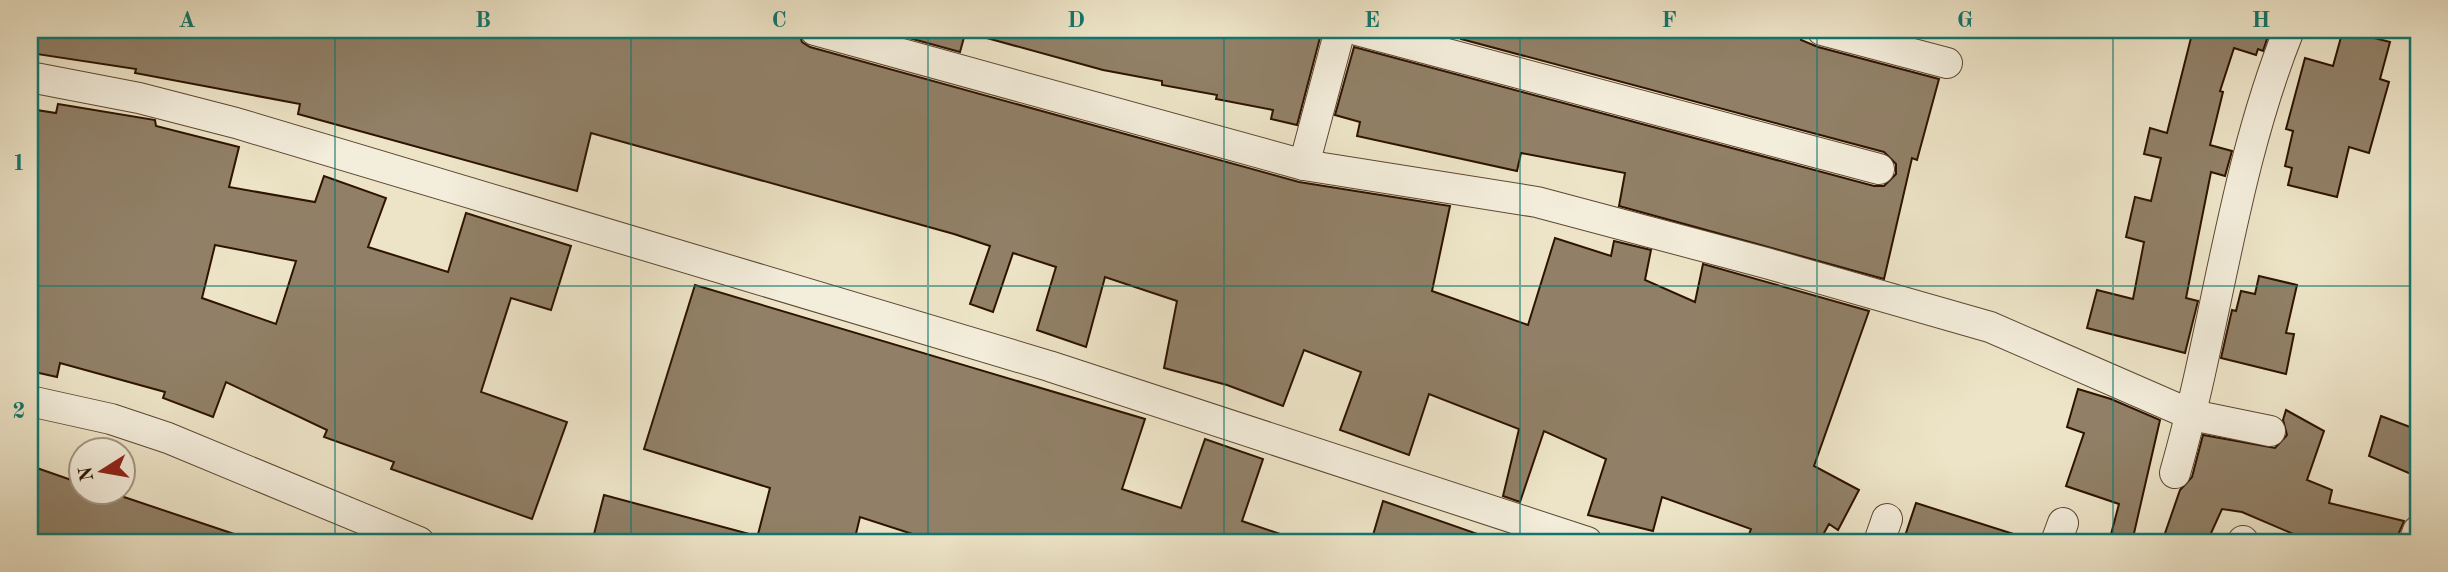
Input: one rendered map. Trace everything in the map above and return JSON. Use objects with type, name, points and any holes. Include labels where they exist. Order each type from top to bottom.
[{"type":"street","points":[[815,30],[1304,165],[1537,202],[1779,267],[1990,327],[2192,415],[2270,431]]},
{"type":"street","points":[[1304,165],[1340,30]]},
{"type":"street","points":[[1357,30],[1879,169]]},
{"type":"street","points":[[1822,30],[1947,63]]},
{"type":"street","points":[[2175,473],[2192,415],[2211,312],[2262,104],[2289,30]]},
{"type":"street","points":[[30,77],[139,98],[236,123],[1023,358],[1587,542]]},
{"type":"street","points":[[30,401],[111,419],[168,438],[419,542]]},
{"type":"street","points":[[2414,542],[2418,531]]},
{"type":"building","points":[[30,30],[798,30],[802,42],[810,47],[1299,182],[1450,206],[1432,291],[1528,325],[1555,238],[1611,256],[1614,241],[1651,250],[1645,280],[1695,302],[1703,264],[1869,311],[1814,466],[1859,490],[1838,530],[1829,524],[1819,542],[1746,542],[1751,529],[1662,497],[1653,531],[1588,515],[1606,459],[1544,431],[1520,502],[1503,496],[1519,429],[1429,394],[1409,455],[1340,430],[1361,372],[1304,350],[1283,406],[1227,385],[1164,368],[1177,301],[1105,277],[1086,347],[1037,330],[1056,267],[1013,253],[993,312],[970,304],[990,246],[954,234],[591,133],[577,191],[298,114],[300,104],[135,73],[136,69],[30,53]]},
{"type":"building","points":[[880,30],[966,30],[960,52]]},
{"type":"building","points":[[984,30],[1322,30],[1297,125],[1271,119],[1273,110],[1216,99],[1217,95],[1162,85],[1162,81],[1103,70],[983,37]]},
{"type":"building","points":[[1463,30],[1775,30],[1802,35],[1801,40],[1818,47],[1939,79],[1917,160],[1912,158],[1884,279],[1619,206],[1625,173],[1521,153],[1517,171],[1357,136],[1360,122],[1335,115],[1354,47],[1874,186],[1884,186],[1896,174],[1896,164],[1884,152],[1461,39]]},
{"type":"building","points":[[2193,30],[2270,30],[2263,51],[2258,49],[2256,55],[2234,48],[2220,91],[2223,92],[2210,145],[2232,151],[2225,176],[2211,172],[2186,298],[2198,301],[2185,353],[2087,328],[2097,290],[2133,299],[2144,242],[2126,237],[2135,197],[2151,201],[2161,158],[2144,154],[2150,128],[2167,133]]},
{"type":"building","points":[[2343,30],[2390,42],[2380,79],[2389,82],[2369,153],[2349,147],[2337,197],[2288,185],[2292,168],[2285,166],[2293,131],[2286,129],[2305,58],[2333,66]]},
{"type":"building","points":[[58,104],[155,120],[156,126],[239,147],[229,187],[315,202],[324,176],[386,198],[368,247],[448,272],[466,213],[571,246],[551,310],[511,298],[481,392],[567,422],[532,519],[391,469],[394,462],[324,437],[327,430],[226,382],[213,417],[163,398],[165,392],[60,363],[57,377],[30,371],[30,109],[56,113]],"holes":[[[215,245],[296,261],[276,324],[202,298]]]},
{"type":"building","points":[[2259,276],[2297,285],[2286,333],[2294,334],[2286,374],[2221,358],[2232,310],[2236,311],[2241,291],[2255,294]]},
{"type":"building","points":[[695,285],[1145,419],[1122,489],[1181,508],[1205,439],[1263,459],[1242,521],[1292,538],[1291,542],[990,542],[969,535],[967,542],[937,542],[860,517],[854,542],[756,542],[770,488],[644,449]]},
{"type":"building","points":[[2078,389],[2111,399],[2160,420],[2132,542],[2109,542],[2119,504],[2066,486],[2084,433],[2067,427]]},
{"type":"building","points":[[2286,410],[2324,431],[2307,480],[2332,490],[2329,503],[2404,521],[2395,542],[2312,542],[2242,512],[2222,509],[2207,542],[2162,542],[2180,490],[2192,477],[2203,435],[2275,448],[2287,435],[2283,420]]},
{"type":"building","points":[[2381,416],[2418,430],[2418,477],[2369,456]]},
{"type":"building","points":[[34,467],[66,478],[66,505],[136,505],[136,501],[246,538],[245,542],[30,542],[30,479]]},
{"type":"building","points":[[604,495],[753,535],[752,542],[592,542]]},
{"type":"building","points":[[1383,501],[1492,539],[1491,542],[1371,542]]},
{"type":"building","points":[[1916,503],[2023,537],[2023,542],[1903,542]]}]
